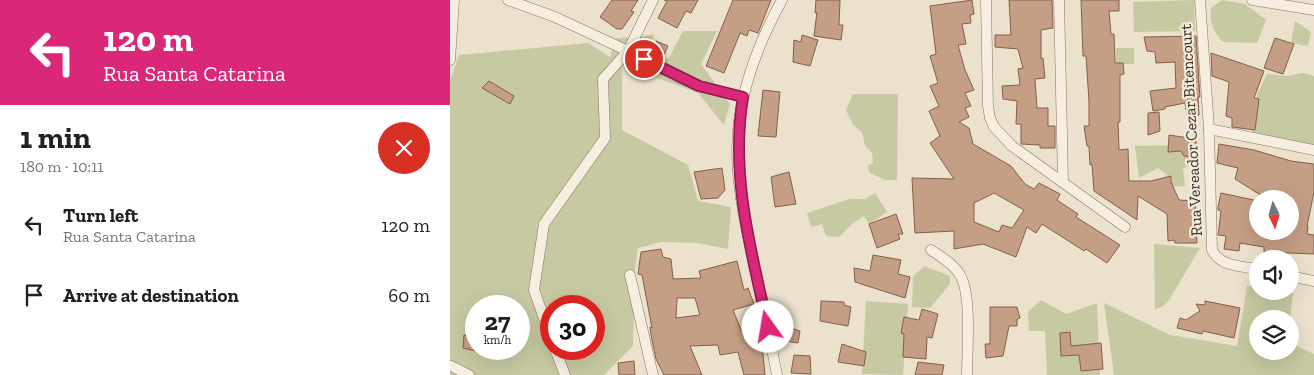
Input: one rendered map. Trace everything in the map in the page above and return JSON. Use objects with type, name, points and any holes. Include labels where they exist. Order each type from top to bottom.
[{"type":"street","points":[[450,60],[454,0]]},
{"type":"street","points":[[508,0],[555,17],[628,50],[675,76],[699,86],[743,97]]},
{"type":"street","points":[[540,307],[534,290],[544,224],[605,138],[603,79],[628,50],[654,0]]},
{"type":"street","points":[[777,375],[741,196],[738,146],[743,97],[758,48],[782,0]]},
{"type":"street","points":[[986,0],[988,106],[990,118],[1001,136],[1012,146],[1125,227]]},
{"type":"street","points":[[1059,0],[1063,181]]},
{"type":"street","name":"Rua Vereador Cezar Bitencourt","points":[[1200,0],[1209,129],[1212,250],[1216,258],[1223,262],[1249,268]]},
{"type":"street","points":[[1252,0],[1314,10]]},
{"type":"street","points":[[1209,129],[1314,150]]},
{"type":"street","points":[[931,250],[951,264],[960,273],[964,283],[967,324],[967,375]]},
{"type":"street","points":[[630,276],[653,375]]},
{"type":"street","points":[[1299,278],[1314,281]]},
{"type":"street","points":[[559,360],[565,375]]},
{"type":"street","points":[[452,366],[469,375]]},
{"type":"green space","points":[[1194,0],[1195,31],[1134,32],[1133,2]]},
{"type":"green space","points":[[1222,0],[1245,4],[1266,20],[1257,43],[1223,42],[1212,26],[1211,18],[1211,8]]},
{"type":"green space","points":[[1295,21],[1311,32],[1308,46],[1291,43]]},
{"type":"green space","points":[[683,31],[717,31],[701,64],[730,104],[724,125],[698,93],[622,65],[622,130],[688,165],[698,201],[731,207],[728,249],[698,243],[661,242],[638,248],[635,268],[633,346],[604,375],[450,375],[450,81],[459,55],[588,43],[610,57],[616,38],[641,37],[655,34],[646,52],[661,61],[669,58]]},
{"type":"green space","points":[[1116,48],[1134,48],[1134,64],[1116,64]]},
{"type":"green space","points":[[1303,73],[1314,76],[1314,145],[1251,136],[1257,95],[1267,74],[1288,76]]},
{"type":"green space","points":[[853,94],[898,94],[897,180],[884,180],[869,172],[868,166],[873,163],[872,153],[865,146],[862,132],[853,125],[846,110]]},
{"type":"green space","points":[[1190,145],[1192,165],[1183,168],[1185,186],[1172,187],[1167,175],[1158,168],[1139,178],[1135,146]]},
{"type":"green space","points":[[875,193],[887,212],[869,224],[864,216],[853,223],[839,237],[826,236],[822,224],[811,227],[807,213],[849,199],[865,199]]},
{"type":"green space","points":[[1154,244],[1200,248],[1169,300],[1155,310]]},
{"type":"green space","points":[[924,266],[950,276],[950,284],[930,308],[912,307],[913,277]]},
{"type":"green space","points":[[1247,286],[1249,286],[1249,300],[1292,300],[1291,310],[1249,310],[1249,360],[1299,360],[1299,347],[1314,354],[1314,375],[1114,375],[1104,303],[1170,335],[1237,346]]},
{"type":"green space","points":[[1041,300],[1066,314],[1097,303],[1100,375],[1047,375],[1045,331],[1029,331],[1028,312]]},
{"type":"green space","points":[[866,301],[908,304],[903,375],[862,374]]},
{"type":"building","points":[[612,0],[638,0],[631,11],[634,12],[622,29],[617,29],[600,17]]},
{"type":"building","points":[[664,0],[698,0],[691,13],[686,11],[677,28],[658,18],[667,1]]},
{"type":"building","points":[[733,0],[771,0],[758,33],[749,30],[747,36],[740,33],[724,73],[706,66]]},
{"type":"building","points":[[816,0],[840,0],[839,25],[843,25],[841,40],[814,36],[817,12],[815,13]]},
{"type":"building","points":[[972,0],[974,14],[970,15],[971,23],[962,24],[966,44],[958,45],[965,70],[974,90],[965,93],[971,106],[965,108],[969,117],[959,122],[969,128],[973,144],[1011,166],[1025,184],[1034,189],[1039,183],[1060,194],[1057,200],[1078,214],[1076,217],[1120,245],[1107,263],[1086,249],[1084,251],[1042,224],[1036,233],[1027,227],[1016,257],[983,244],[954,249],[954,231],[915,233],[912,178],[954,179],[930,143],[940,136],[929,111],[939,106],[930,86],[938,83],[930,56],[936,54],[930,6]],"holes":[[[994,193],[1024,210],[1012,228],[1002,225],[999,232],[974,222],[974,203]]]},
{"type":"building","points":[[1009,0],[1052,0],[1053,28],[1041,30],[1041,59],[1043,58],[1045,78],[1035,79],[1037,108],[1048,108],[1048,126],[1055,126],[1055,148],[1040,148],[1040,145],[1021,144],[1021,124],[1016,124],[1017,101],[1003,99],[1002,86],[1020,85],[1018,69],[1023,68],[1018,49],[995,47],[995,35],[1011,35]]},
{"type":"building","points":[[1081,0],[1119,0],[1119,11],[1109,11],[1111,34],[1114,34],[1115,63],[1123,63],[1124,74],[1120,75],[1119,150],[1128,149],[1129,181],[1151,181],[1171,176],[1171,182],[1179,200],[1195,201],[1197,243],[1175,243],[1174,240],[1168,241],[1167,214],[1138,196],[1137,220],[1094,191],[1092,164],[1090,165],[1089,146],[1087,146],[1084,126],[1089,126],[1089,102],[1086,56],[1083,56]]},
{"type":"building","points":[[802,35],[818,40],[810,66],[793,62],[794,40],[801,42]]},
{"type":"building","points":[[1196,36],[1200,97],[1198,97],[1199,115],[1187,115],[1185,103],[1153,111],[1150,91],[1176,88],[1175,62],[1156,63],[1155,52],[1147,51],[1144,37]]},
{"type":"building","points":[[1275,38],[1294,44],[1283,74],[1264,68]]},
{"type":"building","points":[[656,41],[668,46],[663,57],[651,53]]},
{"type":"building","points":[[1211,53],[1264,71],[1254,98],[1259,99],[1255,130],[1232,127],[1232,118],[1226,116],[1229,82],[1212,76]]},
{"type":"building","points":[[489,81],[514,96],[510,104],[482,88]]},
{"type":"building","points":[[763,90],[780,92],[776,137],[758,136]]},
{"type":"building","points":[[1159,112],[1160,131],[1148,135],[1148,113]]},
{"type":"building","points":[[1169,135],[1196,139],[1196,157],[1184,156],[1181,151],[1168,152]]},
{"type":"building","points":[[1219,144],[1254,150],[1291,161],[1314,164],[1314,192],[1307,234],[1314,235],[1314,254],[1299,253],[1299,250],[1264,250],[1264,247],[1240,243],[1239,251],[1224,249],[1226,236],[1218,235],[1221,211],[1218,210],[1218,207],[1221,193],[1249,199],[1249,240],[1299,240],[1299,190],[1253,190],[1235,179],[1238,168],[1217,163]]},
{"type":"building","points":[[722,168],[725,190],[718,198],[701,199],[694,172]]},
{"type":"building","points":[[789,172],[796,204],[775,207],[771,177]]},
{"type":"building","points":[[896,214],[903,234],[898,234],[900,239],[877,248],[869,224]]},
{"type":"building","points":[[661,249],[663,257],[671,259],[673,279],[701,278],[699,271],[737,261],[744,290],[748,288],[754,304],[733,310],[744,337],[761,334],[765,375],[744,375],[738,352],[720,355],[718,345],[690,346],[702,375],[664,375],[656,359],[642,275],[638,274],[641,252]],"holes":[[[677,298],[695,298],[700,315],[676,318]]]},
{"type":"building","points":[[873,255],[901,260],[898,274],[910,277],[905,298],[855,282],[854,268],[870,271]]},
{"type":"building","points":[[821,301],[844,302],[844,305],[851,307],[848,326],[820,321]]},
{"type":"building","points":[[1205,301],[1240,308],[1234,338],[1203,331],[1202,334],[1177,328],[1180,318],[1186,320],[1200,311],[1196,304],[1205,305]]},
{"type":"building","points":[[990,307],[1017,307],[1020,318],[1017,319],[1017,326],[1009,326],[1003,356],[986,358],[985,344],[990,344]]},
{"type":"building","points":[[922,309],[938,314],[932,338],[927,337],[926,359],[903,357],[904,334],[901,333],[904,317],[919,320]]},
{"type":"building","points":[[778,324],[800,331],[798,343],[780,340]]},
{"type":"building","points":[[1070,332],[1071,346],[1101,343],[1103,369],[1081,371],[1079,355],[1061,356],[1060,333]]},
{"type":"building","points":[[464,335],[465,348],[463,348]]},
{"type":"building","points":[[842,344],[866,352],[864,366],[838,362]]},
{"type":"building","points":[[794,355],[810,356],[811,374],[791,373]]},
{"type":"building","points":[[634,361],[635,375],[619,375],[618,363]]},
{"type":"building","points":[[918,362],[944,365],[942,375],[915,375]]},
{"type":"route","points":[[644,59],[675,76],[699,86],[743,97],[738,146],[741,196],[768,327]]}]
